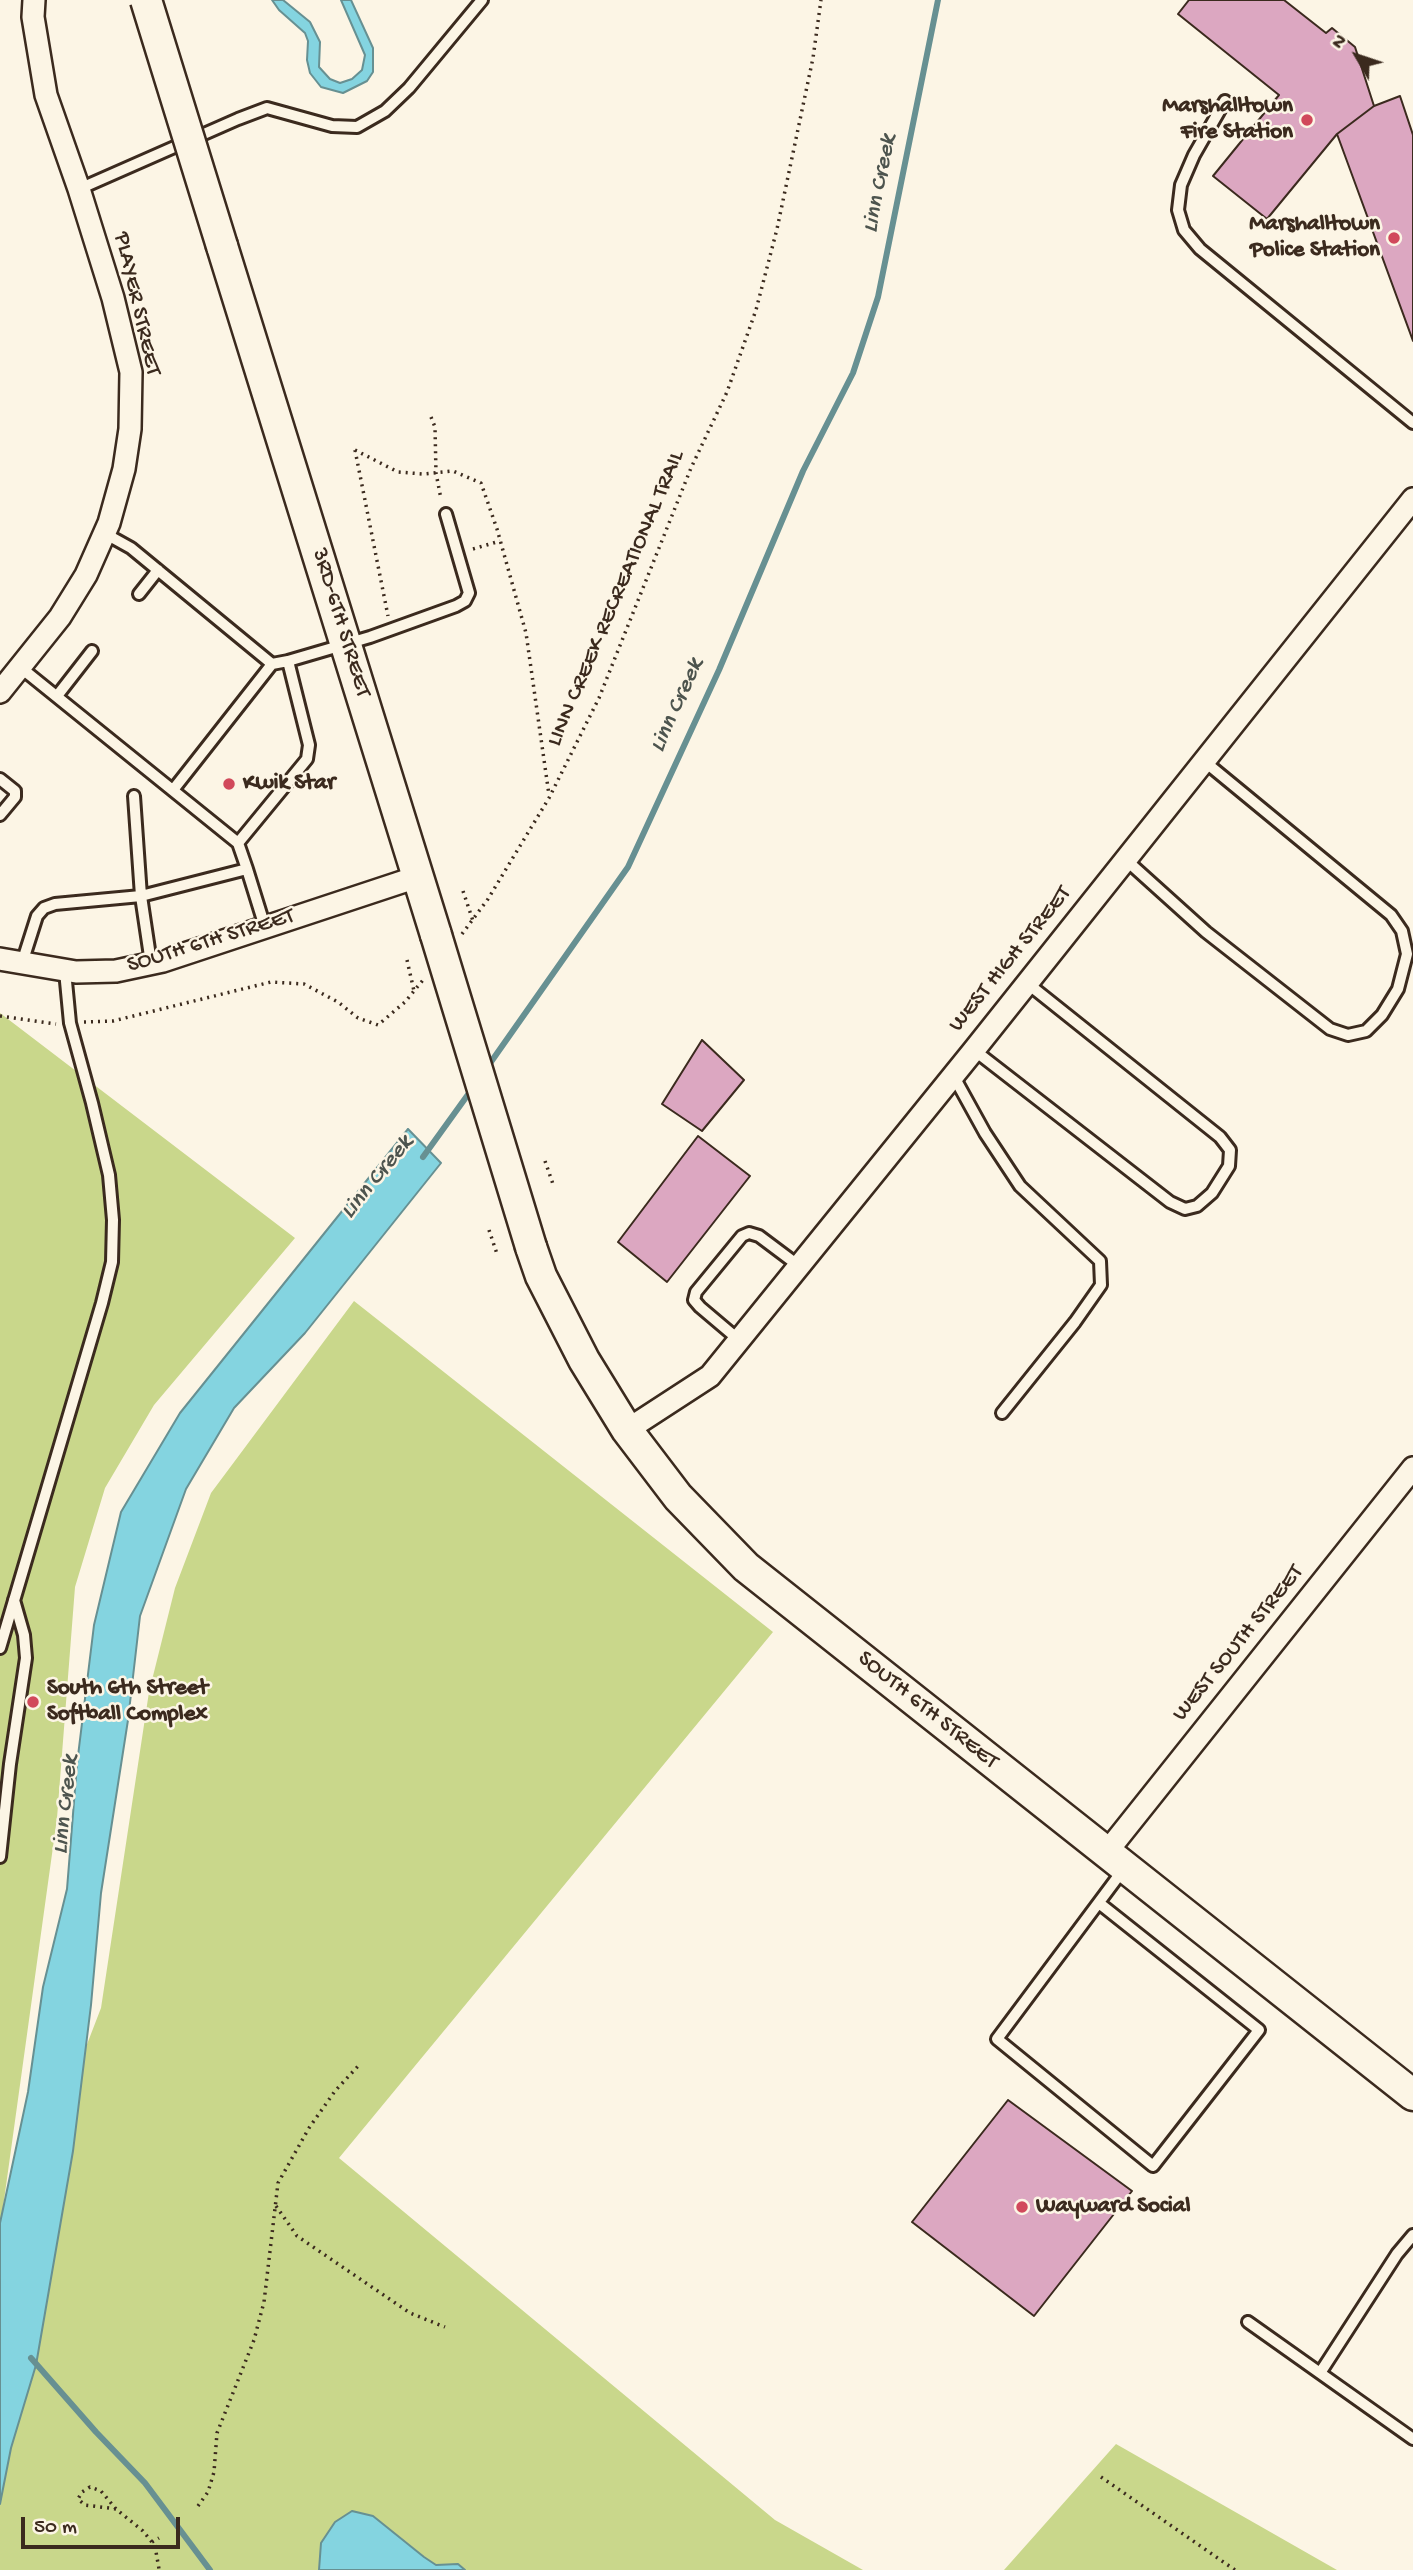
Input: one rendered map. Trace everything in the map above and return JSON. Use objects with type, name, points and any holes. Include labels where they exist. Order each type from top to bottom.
[{"type":"main road","name":"3RD-6TH STREET","points":[[146,0],[417,877],[448,936],[531,1247]]},
{"type":"main road","name":"SOUTH 6TH STREET","points":[[531,1247],[541,1276],[584,1360],[627,1430],[678,1497],[746,1567],[1413,2095]]},
{"type":"street","name":"PLAYER STREET","points":[[0,692],[67,607],[86,575],[104,533],[124,469],[130,429],[131,372],[113,298],[46,95],[33,17],[34,0]]},
{"type":"street","name":"WEST HIGH STREET","points":[[627,1430],[710,1376],[1413,499]]},
{"type":"street","name":"SOUTH 6TH STREET","points":[[0,959],[65,971],[116,971],[151,963],[417,877]]},
{"type":"street","name":"WEST SOUTH STREET","points":[[1115,1860],[1413,1468]]},
{"type":"lane","points":[[79,189],[267,108],[332,126],[357,127],[385,111],[409,88],[482,0]]},
{"type":"lane","points":[[1225,101],[1194,155],[1181,185],[1178,210],[1184,230],[1200,250],[1413,423]]},
{"type":"lane","points":[[173,790],[272,664],[346,644],[465,601],[469,593],[446,514]]},
{"type":"lane","points":[[104,533],[131,548],[272,664]]},
{"type":"lane","points":[[139,594],[158,570]]},
{"type":"lane","points":[[57,696],[92,651]]},
{"type":"lane","points":[[238,843],[307,759],[309,745],[288,661]]},
{"type":"lane","points":[[20,667],[238,843],[265,927]]},
{"type":"lane","points":[[1125,859],[1206,932],[1330,1029],[1348,1035],[1366,1031],[1382,1015],[1398,989],[1407,954],[1402,931],[1391,915],[1204,761]]},
{"type":"lane","points":[[0,779],[15,791],[15,797],[0,815]]},
{"type":"lane","points":[[134,796],[141,896],[151,963]]},
{"type":"lane","points":[[22,963],[37,916],[44,908],[55,904],[141,896],[247,869]]},
{"type":"lane","points":[[0,1648],[112,1262],[113,1220],[109,1175],[70,1023],[65,971]]},
{"type":"lane","points":[[974,1049],[1170,1202],[1185,1209],[1197,1206],[1212,1193],[1229,1166],[1230,1150],[1220,1137],[1027,983]]},
{"type":"lane","points":[[953,1075],[985,1133],[1020,1186],[1100,1261],[1101,1285],[1002,1413]]},
{"type":"lane","points":[[739,1340],[699,1307],[694,1300],[696,1292],[742,1236],[749,1233],[759,1236],[799,1266]]},
{"type":"lane","points":[[0,1857],[10,1764],[26,1658],[24,1635],[14,1600]]},
{"type":"lane","points":[[1099,1903],[1259,2030],[1153,2166],[997,2039],[1099,1903],[1115,1860]]},
{"type":"lane","points":[[1320,2373],[1397,2254],[1413,2235]]},
{"type":"lane","points":[[1248,2322],[1413,2439]]},
{"type":"path","name":"LINN CREEK RECREATIONAL TRAIL","points":[[448,936],[472,921],[488,899],[549,797],[598,698],[691,468],[727,392],[757,310],[813,58],[821,0]]},
{"type":"path","points":[[431,417],[435,427],[436,473],[446,514]]},
{"type":"path","points":[[391,629],[355,450],[398,472],[423,474],[453,471],[481,483],[526,633],[549,797]]},
{"type":"path","points":[[458,554],[500,541]]},
{"type":"path","points":[[463,891],[472,921]]},
{"type":"path","points":[[407,960],[414,991]]},
{"type":"path","points":[[0,1016],[48,1025],[113,1021],[271,982],[304,984],[338,1002],[358,1018],[378,1025],[430,973]]},
{"type":"path","points":[[545,1161],[554,1187]]},
{"type":"path","points":[[489,1230],[497,1254]]},
{"type":"path","points":[[198,2506],[208,2493],[214,2472],[217,2433],[254,2340],[264,2302],[278,2183],[292,2154],[335,2091],[360,2064]]},
{"type":"path","points":[[275,2204],[297,2236],[410,2313],[445,2327]]},
{"type":"path","points":[[1101,2477],[1235,2570]]},
{"type":"path","points":[[116,2509],[85,2505],[78,2499],[82,2492],[90,2487],[101,2491],[155,2546],[159,2569]]},
{"type":"path","points":[[152,2542],[159,2538]]},
{"type":"green space","name":"South 6th Street Softball Complex","points":[[0,1013],[295,1238],[154,1405],[105,1488],[75,1587],[57,1818],[0,2229]]},
{"type":"green space","points":[[354,1301],[773,1632],[339,2158],[775,2520],[863,2570],[0,2570],[0,2270],[101,2008],[149,1692],[175,1588],[211,1493]]},
{"type":"green space","points":[[1116,2444],[1337,2570],[1004,2570]]},
{"type":"water","points":[[272,0],[283,0],[310,22],[320,42],[319,67],[330,79],[340,83],[352,79],[362,70],[365,55],[341,0],[351,0],[373,48],[373,72],[367,81],[343,93],[321,87],[310,73],[305,33],[279,10]]},
{"type":"water","points":[[408,1129],[441,1163],[305,1333],[234,1408],[186,1489],[140,1616],[128,1720],[101,1893],[91,2005],[73,2151],[36,2365],[11,2448],[0,2504],[0,2223],[28,2092],[43,1987],[67,1889],[77,1764],[94,1625],[121,1512],[180,1413]]},
{"type":"water","points":[[352,2511],[373,2516],[436,2565],[458,2564],[465,2570],[319,2570],[321,2543],[335,2522]]},
{"type":"building","name":"Marshalltown Fire Station","points":[[1189,0],[1284,0],[1326,33],[1332,28],[1355,47],[1374,106],[1337,134],[1267,219],[1213,176],[1279,95],[1178,14]]},
{"type":"building","name":"Marshalltown Police Station","points":[[1400,96],[1413,135],[1413,341],[1337,134],[1374,106]]},
{"type":"building","points":[[702,1040],[744,1080],[702,1131],[662,1104]]},
{"type":"building","points":[[698,1136],[750,1176],[667,1282],[618,1242]]},
{"type":"building","name":"Wayward Social","points":[[1008,2100],[1132,2191],[1034,2316],[912,2222]]},
{"type":"waterway","name":"Linn Creek","points":[[486,1069],[628,867],[719,670],[803,471],[853,373],[878,297],[938,0]]},
{"type":"waterway","name":"Linn Creek","points":[[423,1157],[472,1089]]},
{"type":"waterway","points":[[31,2358],[145,2483],[210,2570]]},
{"type":"place","name":"Marshalltown Fire Station","points":[[1307,120]]},
{"type":"place","name":"Marshalltown Police Station","points":[[1394,238]]},
{"type":"place","name":"Kwik Star","points":[[229,784]]},
{"type":"place","name":"South 6th Street Softball Complex","points":[[33,1702]]},
{"type":"place","name":"Wayward Social","points":[[1022,2207]]}]
